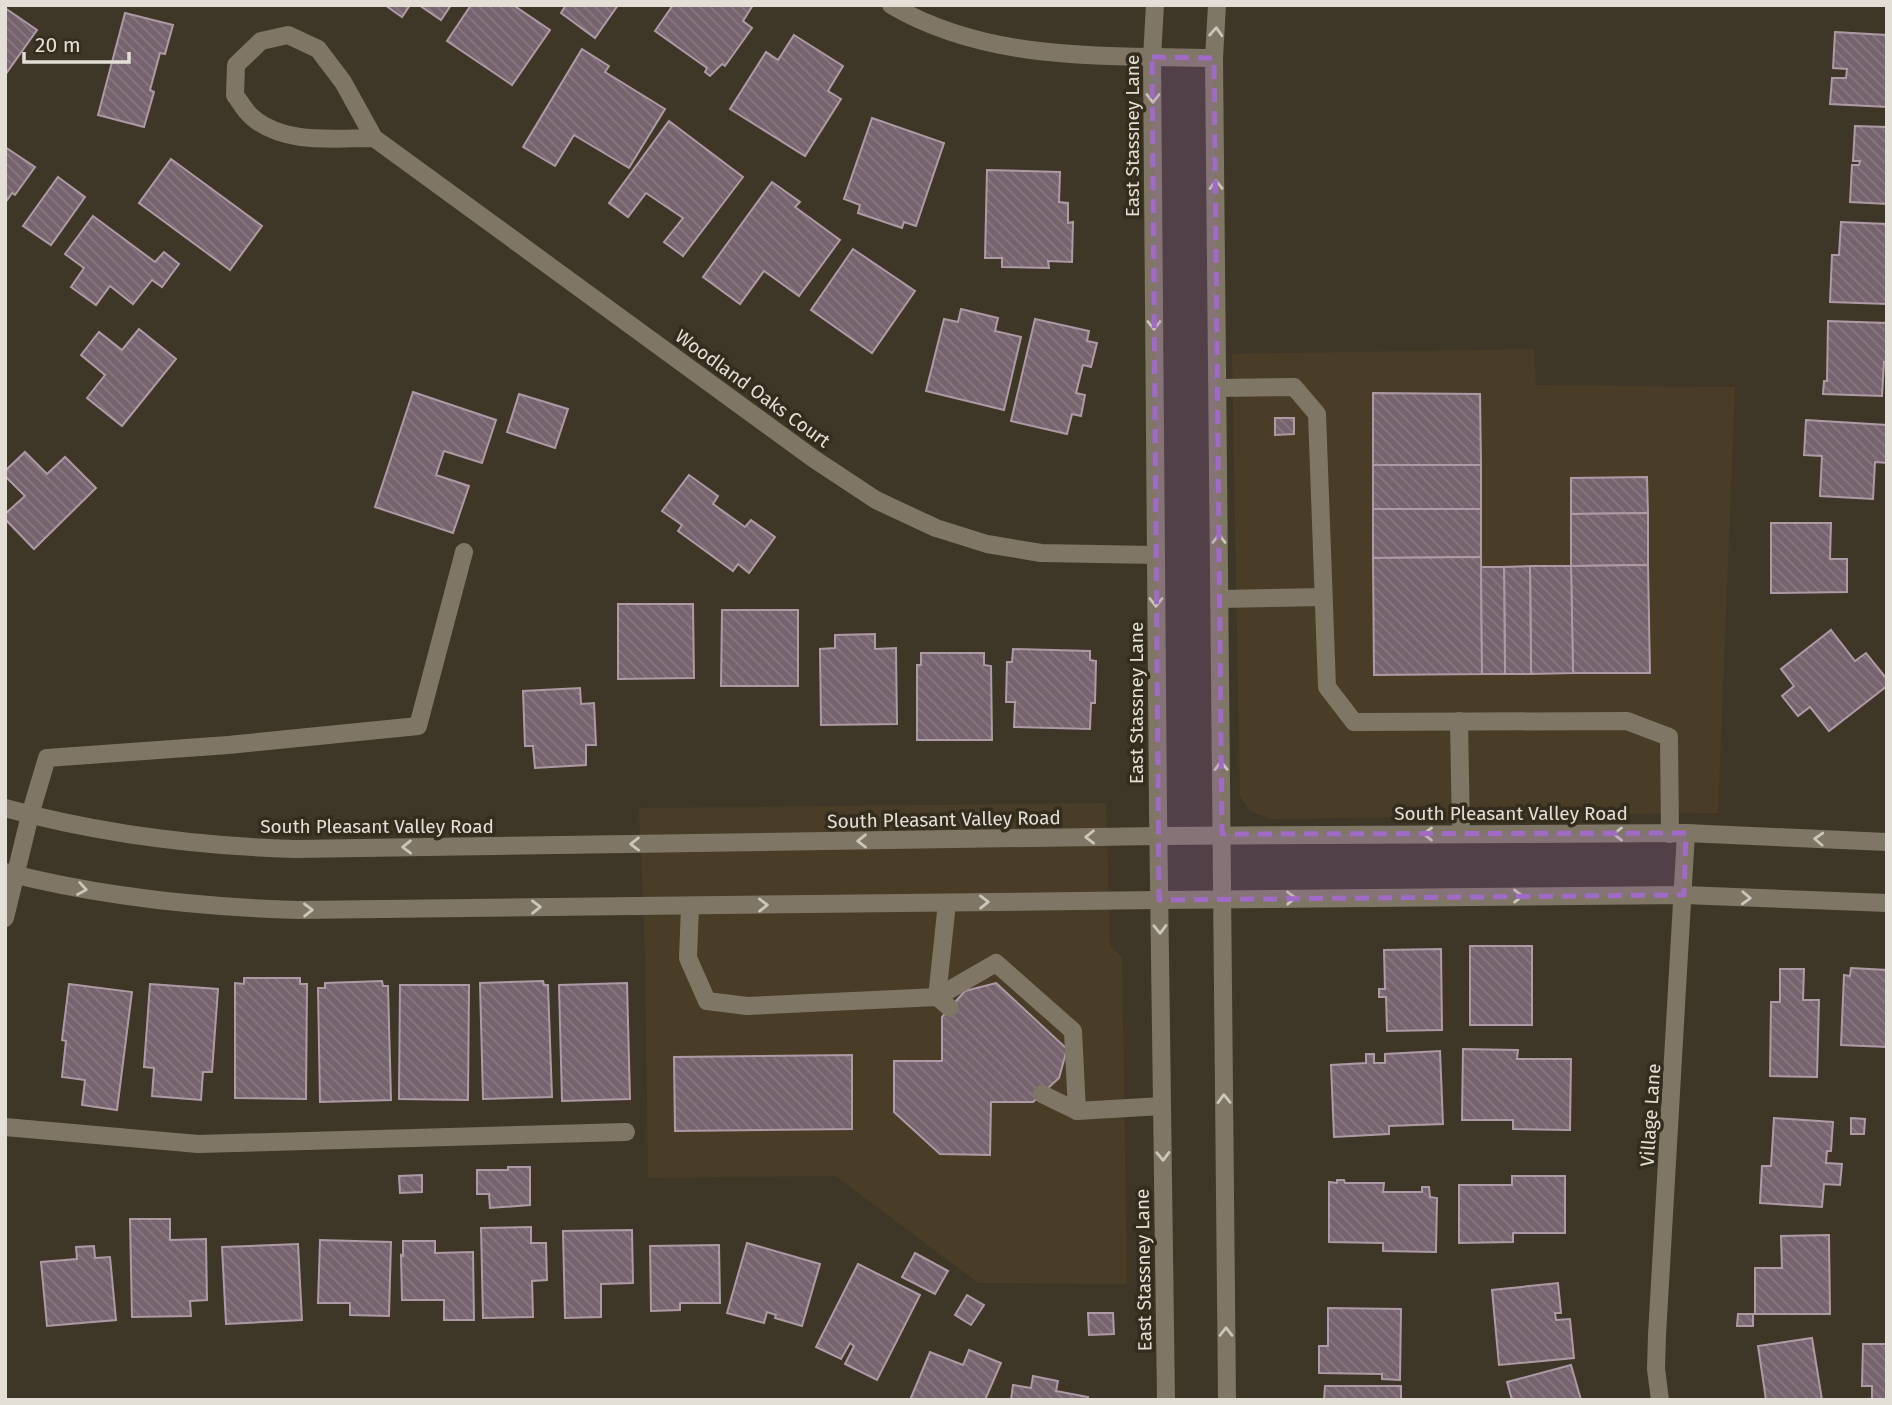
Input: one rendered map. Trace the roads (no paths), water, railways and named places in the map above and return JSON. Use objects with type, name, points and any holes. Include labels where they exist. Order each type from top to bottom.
[{"type":"street","points":[[891,5],[946,31],[1017,50],[1056,54],[1214,58]]},
{"type":"street","name":"East Stassney Lane","points":[[1155,5],[1152,57],[1158,836],[1166,1400]]},
{"type":"street","points":[[1217,5],[1214,58],[1227,1400]]},
{"type":"street","name":"Woodland Oaks Court","points":[[374,138],[306,138],[280,132],[252,117],[234,95],[236,65],[261,41],[288,35],[318,49],[343,82],[374,138],[814,459],[876,500],[936,528],[986,544],[1041,553],[1156,555]]},
{"type":"street","points":[[1218,388],[1294,387],[1317,414],[1326,687],[1354,722],[1459,722],[1461,834]]},
{"type":"street","points":[[5,918],[10,874],[47,758],[228,745],[418,726],[464,552]]},
{"type":"street","points":[[1220,599],[1323,597]]},
{"type":"street","name":"Village Lane","points":[[1459,722],[1627,721],[1668,737],[1684,895],[1657,1335],[1660,1400]]},
{"type":"street","name":"South Pleasant Valley Road","points":[[5,808],[104,830],[174,841],[295,849],[1222,834],[1678,833],[1887,842]]},
{"type":"street","points":[[10,874],[103,893],[220,907],[298,911],[1684,895],[1887,904]]},
{"type":"street","points":[[944,1002],[947,903]]},
{"type":"street","points":[[690,905],[688,958],[707,1001],[747,1006],[944,1002],[996,963],[1073,1031],[1077,1111]]},
{"type":"street","points":[[1042,1094],[1077,1111],[1162,1106]]},
{"type":"street","points":[[5,1127],[198,1144],[626,1132]]}]
